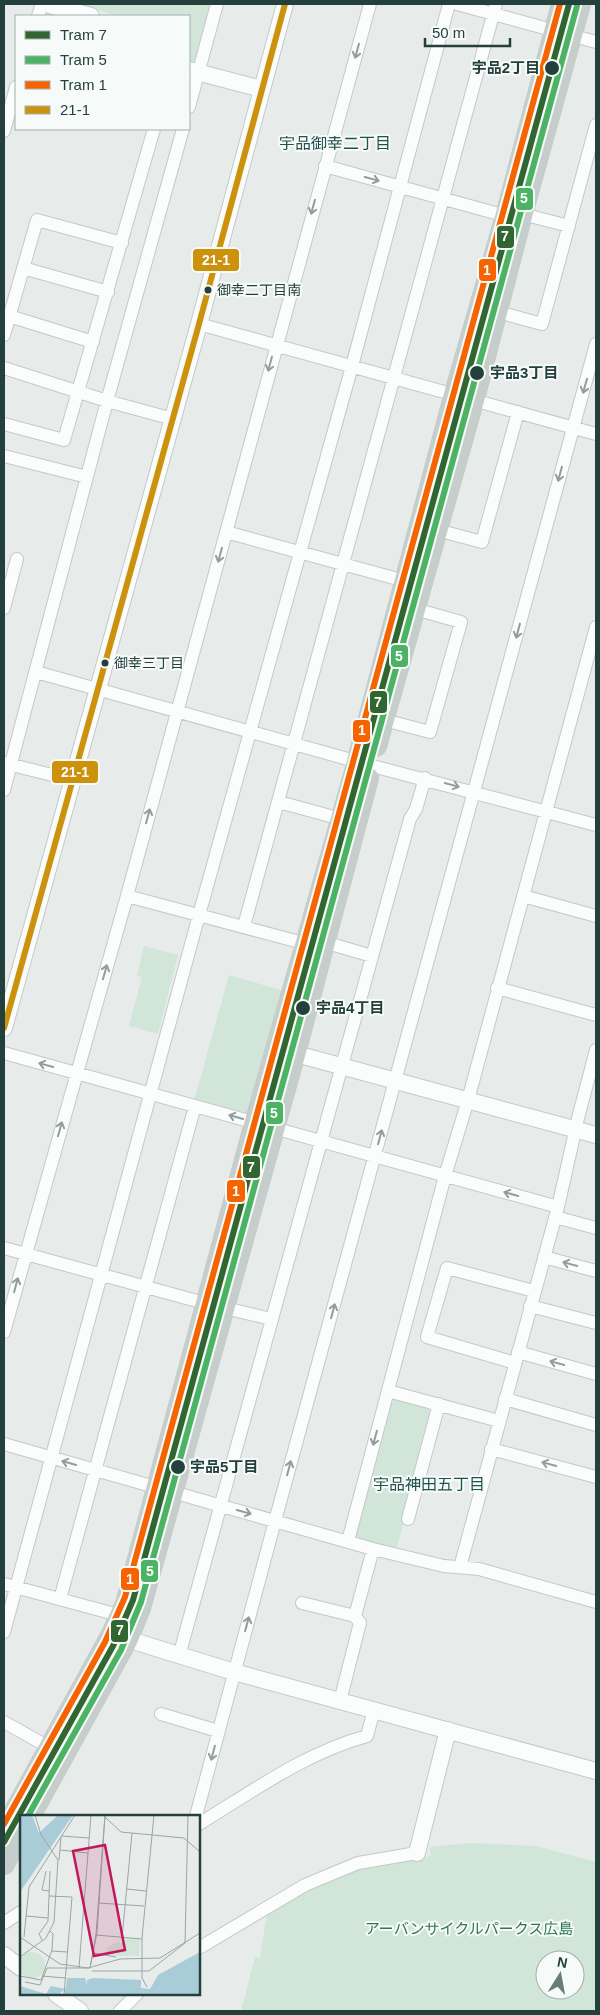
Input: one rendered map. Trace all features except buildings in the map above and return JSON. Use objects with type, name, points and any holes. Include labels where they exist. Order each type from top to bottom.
[{"type":"highway","points":[[562,4],[564,33]]},
{"type":"highway","points":[[4,1864],[8,1830],[57,1751],[120,1637],[140,1608],[165,1491],[364,763],[405,581],[464,396],[564,33],[580,4]]},
{"type":"highway","points":[[315,943],[341,819],[384,720],[437,530],[464,396],[498,312],[514,215]]},
{"type":"highway","points":[[120,1637],[122,1616],[165,1491]]},
{"type":"highway","points":[[30,1815],[57,1751]]},
{"type":"street","points":[[46,4],[87,15]]},
{"type":"street","points":[[190,98],[193,72],[217,4]]},
{"type":"street","points":[[4,1028],[199,324],[285,4]]},
{"type":"street","points":[[4,1332],[127,896],[275,345],[370,4]]},
{"type":"street","points":[[4,1632],[10,1586],[50,1458],[102,1275],[199,915],[352,366],[449,4]]},
{"type":"street","points":[[457,4],[495,9],[596,42]]},
{"type":"street","points":[[244,926],[495,9]]},
{"type":"street","points":[[193,72],[262,90]]},
{"type":"street","points":[[4,131],[15,91]]},
{"type":"street","points":[[498,312],[542,324],[596,125]]},
{"type":"street","points":[[4,424],[64,440],[154,130]]},
{"type":"street","points":[[4,790],[7,764],[36,672],[107,401],[183,130]]},
{"type":"street","points":[[325,166],[443,198],[569,226]]},
{"type":"street","points":[[4,335],[37,220],[122,243]]},
{"type":"street","points":[[23,268],[108,292]]},
{"type":"street","points":[[9,316],[93,342]]},
{"type":"street","points":[[199,324],[596,434]]},
{"type":"street","points":[[196,1815],[596,344]]},
{"type":"street","points":[[4,368],[107,401],[172,419]]},
{"type":"street","points":[[437,530],[482,542],[518,412]]},
{"type":"street","points":[[4,456],[87,477]]},
{"type":"street","points":[[226,532],[405,581]]},
{"type":"street","points":[[4,608],[17,559]]},
{"type":"street","points":[[384,720],[430,732],[461,622],[415,609]]},
{"type":"street","points":[[348,1541],[445,1176],[468,1100],[596,627]]},
{"type":"street","points":[[36,672],[596,825]]},
{"type":"street","points":[[7,764],[72,780]]},
{"type":"street","points":[[179,1656],[410,819],[416,809],[425,778]]},
{"type":"street","points":[[279,802],[341,819]]},
{"type":"street","points":[[127,896],[372,956]]},
{"type":"street","points":[[523,896],[596,916]]},
{"type":"street","points":[[497,988],[596,1015]]},
{"type":"street","points":[[460,1567],[556,1212],[596,1050]]},
{"type":"street","points":[[286,1051],[596,1135]]},
{"type":"street","points":[[4,1053],[445,1176],[556,1212],[596,1228]]},
{"type":"street","points":[[60,1599],[195,1106]]},
{"type":"street","points":[[4,1248],[216,1306],[271,1319]]},
{"type":"street","points":[[544,1257],[596,1271]]},
{"type":"street","points":[[534,1291],[447,1268],[427,1337],[596,1374]]},
{"type":"street","points":[[530,1306],[596,1323]]},
{"type":"street","points":[[388,1391],[499,1421]]},
{"type":"street","points":[[505,1399],[596,1425]]},
{"type":"street","points":[[408,1519],[439,1404]]},
{"type":"street","points":[[4,1444],[373,1549],[444,1566],[479,1569],[596,1602]]},
{"type":"street","points":[[491,1449],[596,1477]]},
{"type":"street","points":[[355,1616],[373,1549]]},
{"type":"street","points":[[10,1586],[122,1616]]},
{"type":"street","points":[[302,1603],[355,1616],[360,1623],[340,1700]]},
{"type":"street","points":[[120,1637],[234,1672],[596,1771]]},
{"type":"street","points":[[200,1823],[306,1759],[338,1744],[367,1736],[374,1710]]},
{"type":"street","points":[[162,1714],[218,1731]]},
{"type":"street","points":[[4,1722],[57,1751]]},
{"type":"street","points":[[200,1947],[306,1885],[358,1863],[417,1853],[448,1730]]},
{"type":"street","points":[[4,1923],[20,1913]]},
{"type":"street","points":[[4,1954],[20,1967]]},
{"type":"street","points":[[57,1995],[78,2011]]},
{"type":"street","points":[[120,2011],[136,1995]]},
{"type":"green space","points":[[78,4],[214,4],[199,59],[194,62],[190,60],[190,15],[115,15]]},
{"type":"green space","points":[[144,946],[178,955],[158,1034],[129,1026],[142,977],[137,976]]},
{"type":"green space","points":[[229,975],[284,991],[246,1115],[194,1101]]},
{"type":"green space","points":[[395,1398],[427,1407],[433,1415],[396,1550],[358,1539],[354,1532],[390,1401]]},
{"type":"green space","name":"アーバンサイクルパークス広島","points":[[470,1843],[536,1846],[596,1862],[596,2011],[241,2011],[255,1957],[260,1958],[267,1914],[323,1881],[346,1871],[431,1856],[430,1847]]},
{"type":"tram line","name":"1","points":[[4,1824],[105,1642],[125,1597],[560,4]]},
{"type":"tram line","name":"7","points":[[4,1842],[113,1646],[133,1600],[569,4]]},
{"type":"tram line","name":"5","points":[[29,1815],[121,1650],[141,1602],[577,6]]},
{"type":"transit line","name":"21-1","points":[[4,1028],[199,324],[285,4]]},
{"type":"place","name":"宇品2丁目","points":[[552,68]]},
{"type":"place","name":"御幸二丁目南","points":[[208,290]]},
{"type":"place","name":"宇品3丁目","points":[[477,373]]},
{"type":"place","name":"御幸三丁目","points":[[105,663]]},
{"type":"place","name":"宇品4丁目","points":[[303,1008]]},
{"type":"place","name":"宇品5丁目","points":[[178,1467]]},
{"type":"district","name":"宇品御幸二丁目","points":[[335,143]]},
{"type":"district","name":"宇品神田五丁目","points":[[429,1484]]}]
